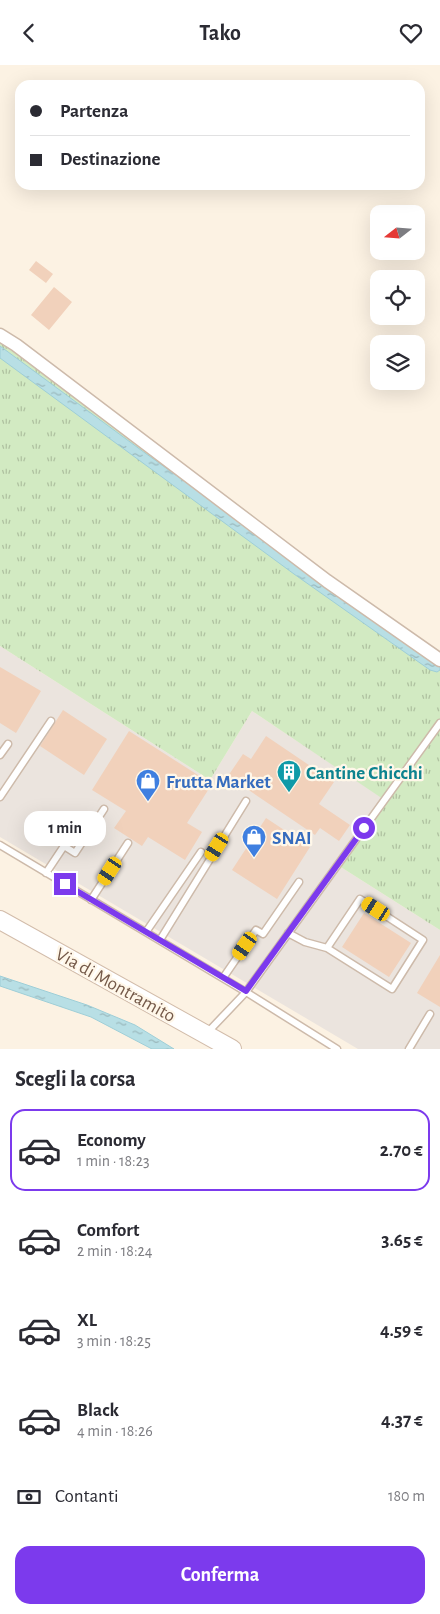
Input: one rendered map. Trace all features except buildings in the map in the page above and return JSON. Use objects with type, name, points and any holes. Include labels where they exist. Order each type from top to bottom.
[{"type":"main road","name":"Via di Montramito","points":[[0,920],[232,1049]]},
{"type":"street","points":[[0,335],[16,345],[327,581],[436,657]]},
{"type":"lane","points":[[0,797],[51,721]]},
{"type":"lane","points":[[206,1034],[246,991],[440,723]]},
{"type":"lane","points":[[0,755],[8,744]]},
{"type":"lane","points":[[160,940],[246,801]]},
{"type":"lane","points":[[46,873],[64,846],[75,853],[104,809]]},
{"type":"lane","points":[[92,900],[128,843]]},
{"type":"lane","points":[[0,845],[246,991],[337,1049]]},
{"type":"lane","points":[[146,932],[200,852]]},
{"type":"lane","points":[[223,978],[256,930],[263,934],[299,882]]},
{"type":"lane","points":[[288,933],[305,942],[327,948],[392,989],[423,940],[360,899],[327,948]]},
{"type":"lane","points":[[409,1049],[430,1014]]},
{"type":"shaded area","points":[[0,646],[210,780],[252,711],[384,799],[336,864],[440,930],[440,1049],[358,1049],[0,837]]},
{"type":"green space","points":[[0,334],[60,373],[252,515],[329,579],[440,657],[440,930],[336,864],[383,799],[252,711],[210,780],[0,646]]},
{"type":"water","points":[[0,346],[145,453],[436,661],[440,656],[440,670],[437,672],[430,670],[294,574],[0,358]]},
{"type":"water","points":[[0,976],[87,1005],[135,1025],[174,1049],[152,1049],[91,1017],[0,986]]},
{"type":"place","name":"Cantine Chicchi","points":[[289,793]]},
{"type":"place","name":"Frutta Market","points":[[148,802]]},
{"type":"place","name":"SNAI","points":[[254,858]]},
{"type":"route","points":[[65,884],[246,991],[364,828]]}]
